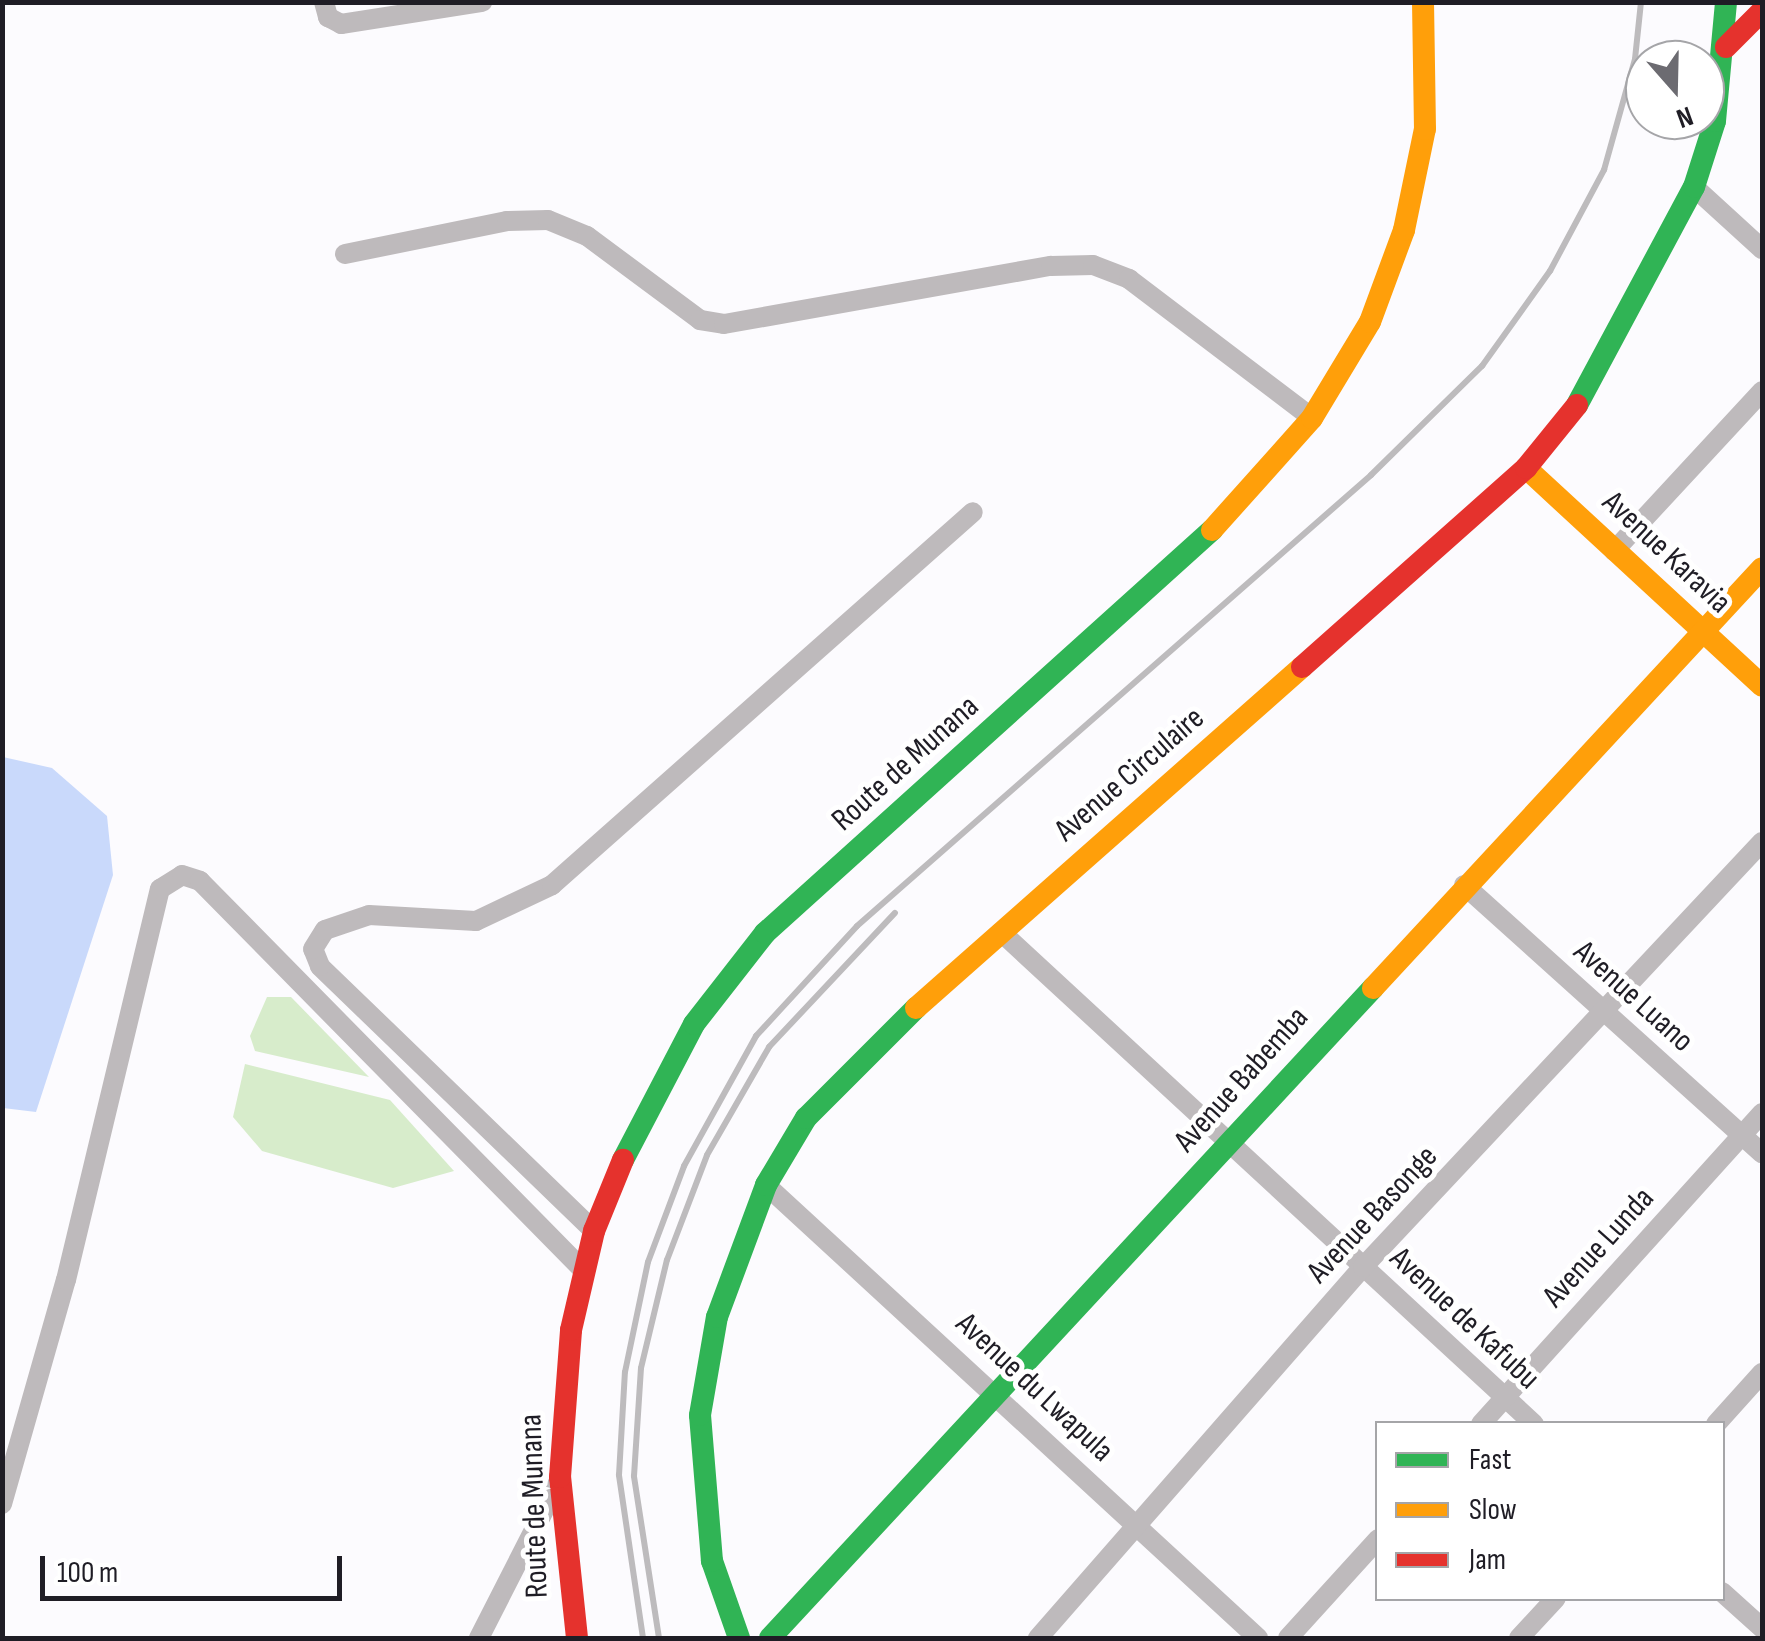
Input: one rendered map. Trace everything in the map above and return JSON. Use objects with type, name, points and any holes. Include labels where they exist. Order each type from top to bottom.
[{"type":"street","points":[[324,2],[328,17],[341,24],[482,2]]},
{"type":"street","name":"Route de Munana","points":[[577,1638],[560,1477],[562,1407],[594,1231],[643,1114],[694,1024],[765,933],[1169,573],[1258,484],[1312,418],[1370,322],[1417,180],[1425,129],[1424,2]]},
{"type":"street","name":"Avenue Circulaire","points":[[739,1638],[712,1561],[700,1414],[717,1317],[766,1185],[819,1105],[883,1037],[1526,468],[1610,352],[1694,187],[1715,121],[1726,47],[1726,2]]},
{"type":"street","points":[[1726,47],[1762,11]]},
{"type":"street","points":[[1694,187],[1762,249]]},
{"type":"street","points":[[346,254],[507,221],[548,220],[587,236],[700,320],[724,324],[1051,266],[1093,265],[1129,279],[1312,418]]},
{"type":"street","points":[[1614,551],[1762,391]]},
{"type":"street","name":"Avenue Karavia","points":[[1526,468],[1762,686]]},
{"type":"street","points":[[594,1231],[320,966],[313,949],[325,930],[368,916],[476,921],[552,885],[973,512]]},
{"type":"street","name":"Avenue Babemba","points":[[770,1638],[1464,885],[1762,568]]},
{"type":"street","name":"Avenue Basonge","points":[[1038,1638],[1140,1528],[1363,1267],[1606,1013],[1762,842]]},
{"type":"street","points":[[2,1504],[66,1280],[160,889],[182,875],[200,881],[584,1272]]},
{"type":"street","name":"Avenue Luano","points":[[1464,885],[1762,1154]]},
{"type":"street","name":"Avenue de Kafubu","points":[[1002,932],[1531,1421]]},
{"type":"street","name":"Avenue Lunda","points":[[1484,1421],[1762,1113]]},
{"type":"street","name":"Avenue du Lwapula","points":[[766,1185],[998,1394],[1258,1638]]},
{"type":"street","points":[[1719,1421],[1762,1373]]},
{"type":"street","points":[[479,1638],[560,1477]]},
{"type":"street","points":[[1288,1638],[1375,1542]]},
{"type":"street","points":[[1725,1595],[1762,1628]]},
{"type":"street","points":[[1519,1638],[1553,1601]]},
{"type":"green space","points":[[267,997],[291,997],[369,1077],[255,1051],[250,1036]]},
{"type":"green space","points":[[245,1064],[390,1100],[454,1171],[393,1188],[262,1151],[233,1117]]},
{"type":"water","points":[[3,757],[52,768],[107,816],[113,875],[36,1112],[3,1108]]},
{"type":"railway","points":[[643,1638],[619,1475],[625,1372],[648,1262],[684,1166],[756,1036],[857,926],[1371,475],[1482,366],[1550,271],[1604,170],[1635,59],[1641,2]]},
{"type":"railway","points":[[659,1638],[634,1476],[641,1368],[667,1260],[707,1155],[769,1047],[895,913]]},
{"type":"traffic: fast","points":[[1577,405],[1694,187],[1715,121],[1726,2]]},
{"type":"traffic: fast","points":[[623,1160],[694,1024],[765,933],[1212,530]]},
{"type":"traffic: fast","points":[[770,1638],[1373,988]]},
{"type":"traffic: fast","points":[[739,1638],[712,1561],[700,1415],[717,1317],[766,1185],[806,1118],[916,1008]]},
{"type":"traffic: slow","points":[[1212,530],[1312,418],[1370,322],[1404,230],[1425,129],[1423,2]]},
{"type":"traffic: slow","points":[[1526,468],[1762,686]]},
{"type":"traffic: slow","points":[[1373,988],[1762,568]]},
{"type":"traffic: slow","points":[[916,1008],[1302,667]]},
{"type":"traffic: jam","points":[[1726,47],[1762,11]]},
{"type":"traffic: jam","points":[[1302,667],[1526,468],[1577,405]]},
{"type":"traffic: jam","points":[[577,1638],[560,1477],[571,1330],[594,1231],[623,1160]]}]
